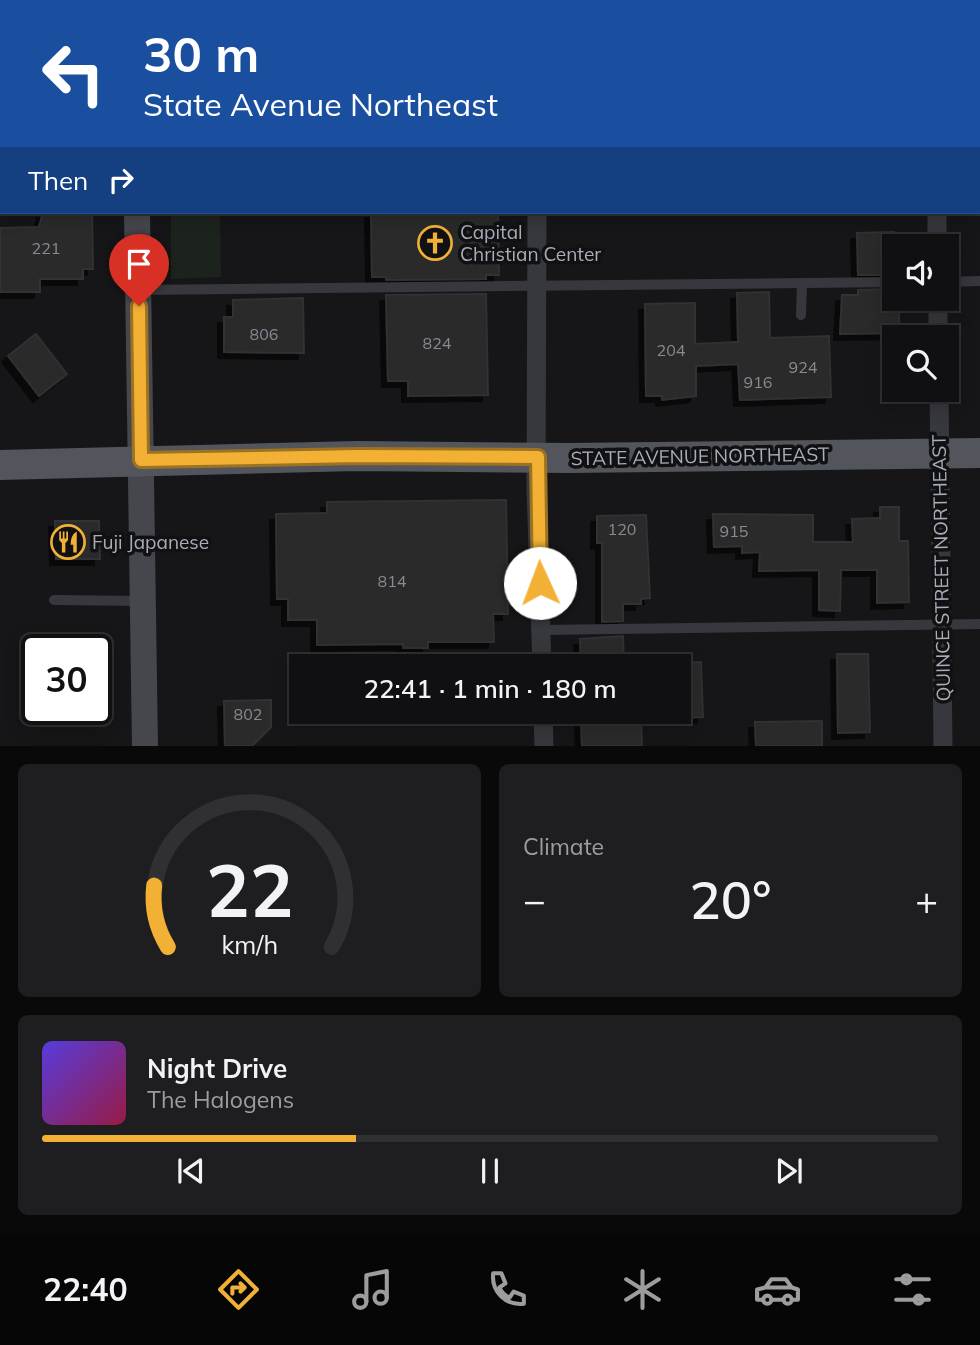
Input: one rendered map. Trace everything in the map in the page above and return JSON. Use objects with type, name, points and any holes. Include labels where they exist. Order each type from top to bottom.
[{"type":"main road","points":[[137,214],[145,746]]},
{"type":"main road","name":"STATE AVENUE NORTHEAST","points":[[0,465],[358,456],[980,453]]},
{"type":"street","points":[[537,214],[542,654]]},
{"type":"street","points":[[937,214],[937,234]]},
{"type":"street","name":"QUINCE STREET NORTHEAST","points":[[939,402],[943,746]]},
{"type":"street","points":[[543,724],[544,746]]},
{"type":"lane","points":[[959,282],[980,281]]},
{"type":"lane","points":[[138,290],[882,282]]},
{"type":"lane","points":[[801,315],[802,283]]},
{"type":"lane","points":[[54,600],[143,601]]},
{"type":"lane","points":[[541,630],[980,624]]},
{"type":"shaded area","points":[[171,214],[220,214],[221,277],[171,279]]},
{"type":"building","points":[[42,214],[92,214],[93,269],[83,269],[83,279],[40,279],[40,292],[0,292],[0,228],[39,227]]},
{"type":"building","name":"Capital Christian Center","points":[[371,214],[498,214],[499,275],[486,275],[486,279],[386,280],[386,277],[372,277]]},
{"type":"building","points":[[894,232],[882,234],[882,275],[858,275],[857,233]]},
{"type":"building","points":[[882,289],[882,311],[899,311],[899,325],[882,325],[882,333],[840,334],[842,295],[858,295],[858,290]]},
{"type":"building","points":[[769,292],[770,338],[829,336],[831,397],[740,400],[738,364],[696,366],[696,396],[662,400],[662,396],[646,396],[645,304],[695,303],[695,344],[738,342],[737,293]]},
{"type":"building","points":[[486,294],[488,395],[408,396],[408,381],[388,381],[386,295]]},
{"type":"building","points":[[303,298],[304,353],[224,352],[224,317],[233,317],[233,300]]},
{"type":"building","points":[[36,334],[67,374],[39,396],[8,356]]},
{"type":"building","points":[[506,500],[508,614],[493,614],[494,642],[428,642],[428,648],[403,648],[403,644],[317,645],[317,620],[288,620],[288,599],[277,599],[276,514],[327,513],[327,502]]},
{"type":"building","points":[[880,507],[899,507],[899,541],[908,541],[909,602],[877,603],[877,570],[841,570],[840,611],[819,610],[819,570],[759,571],[760,552],[742,553],[742,546],[714,547],[713,514],[813,515],[813,542],[853,542],[852,519],[880,518]]},
{"type":"building","points":[[646,515],[650,598],[641,599],[641,604],[623,604],[623,621],[602,622],[602,543],[597,543],[597,516]]},
{"type":"building","points":[[55,521],[99,521],[100,559],[56,559]]},
{"type":"building","points":[[623,636],[624,654],[581,654],[580,639]]},
{"type":"building","points":[[837,654],[868,654],[870,732],[838,733]]},
{"type":"building","points":[[691,662],[701,662],[703,717],[691,718]]},
{"type":"building","points":[[271,700],[271,727],[252,746],[225,746],[224,701]]},
{"type":"building","points":[[822,721],[822,746],[756,746],[755,722]]},
{"type":"building","points":[[581,724],[641,724],[642,746],[582,746]]},
{"type":"place","name":"Capital Christian Center","points":[[435,243]]},
{"type":"place","name":"Fuji Japanese","points":[[68,542]]},
{"type":"route","points":[[139,306],[141,460],[358,456],[538,457],[536,489],[540,583]]}]
